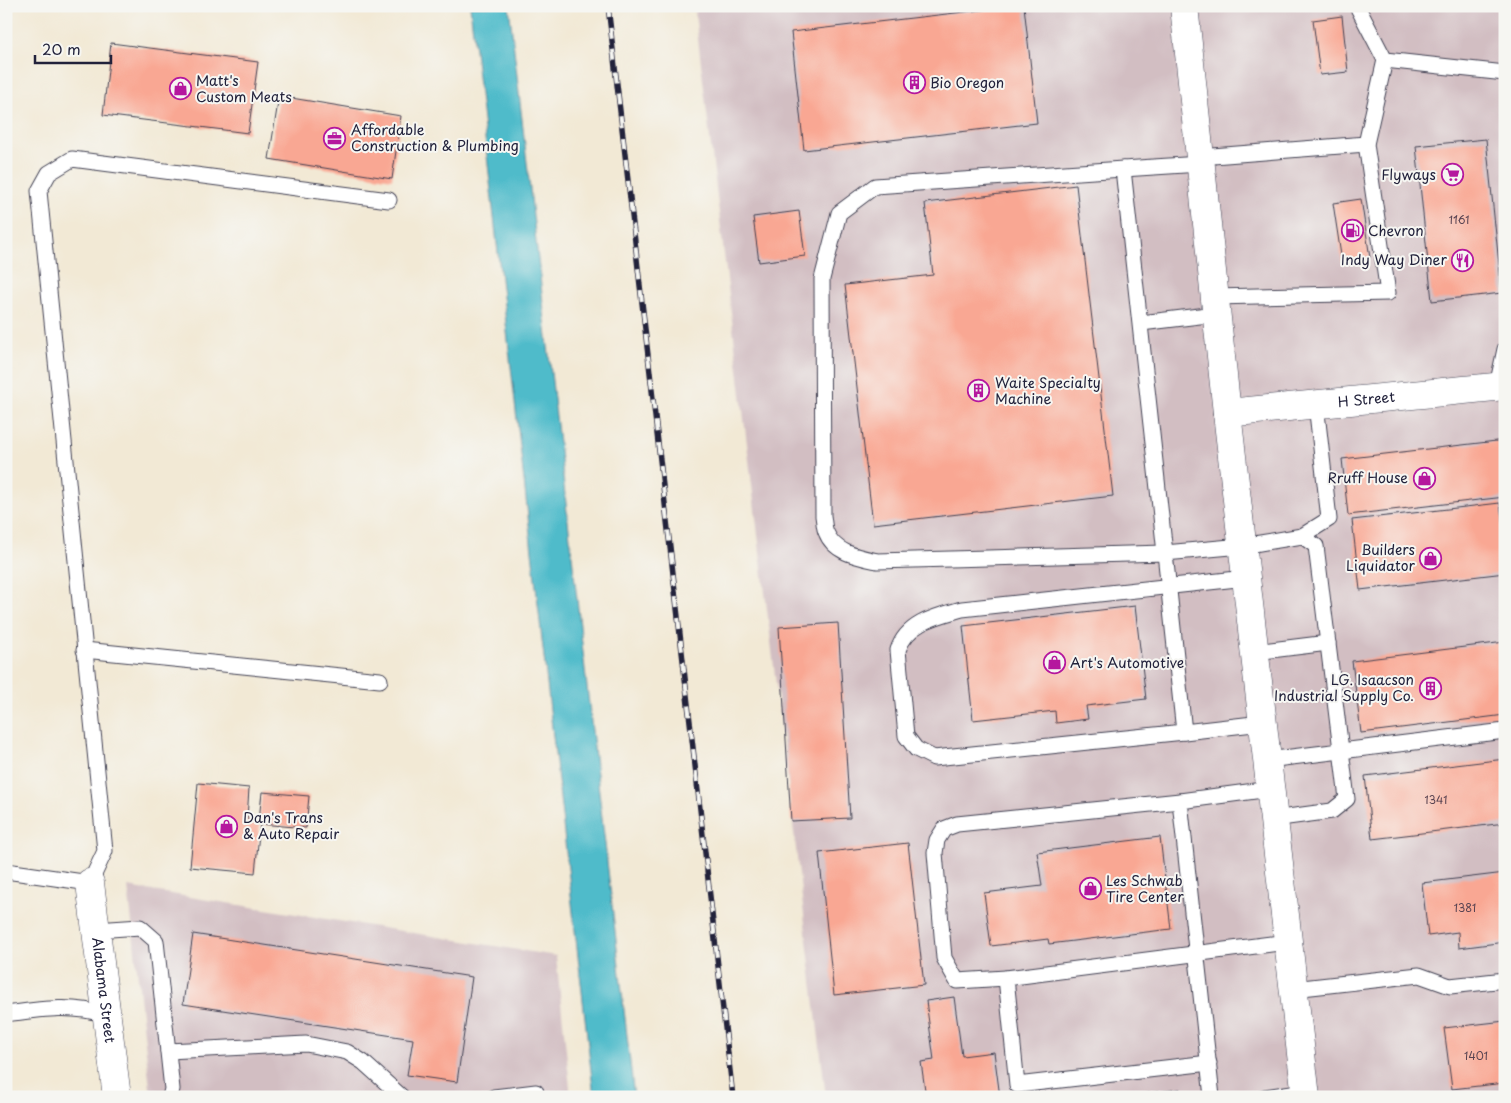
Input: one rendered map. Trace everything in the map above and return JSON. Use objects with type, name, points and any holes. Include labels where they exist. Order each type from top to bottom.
[{"type":"main road","points":[[1184,6],[1227,413],[1305,1094]]},
{"type":"main road","name":"H Street","points":[[1227,413],[1501,386]]},
{"type":"main road","name":"Alabama Street","points":[[90,883],[117,1097]]},
{"type":"lane","points":[[1141,323],[1216,305],[1388,293],[1366,144],[1385,60],[1357,6]]},
{"type":"lane","points":[[1385,60],[1505,73]]},
{"type":"lane","points":[[1316,404],[1329,519],[1302,536],[1242,546],[1164,552],[877,561],[852,556],[835,546],[826,533],[823,516],[822,279],[839,213],[874,186],[1123,169],[1366,144]]},
{"type":"lane","points":[[6,871],[90,883],[105,851],[39,191],[49,173],[72,159],[389,200]]},
{"type":"lane","points":[[1123,169],[1184,732]]},
{"type":"lane","points":[[1501,386],[1505,349]]},
{"type":"lane","points":[[1273,819],[1332,811],[1347,799],[1316,546],[1302,536]]},
{"type":"lane","points":[[1246,578],[962,609],[923,621],[901,642],[898,650],[906,736],[916,749],[934,758],[1262,723]]},
{"type":"lane","points":[[1254,652],[1328,643]]},
{"type":"lane","points":[[84,650],[380,680]]},
{"type":"lane","points":[[1267,760],[1505,730]]},
{"type":"lane","points":[[1270,789],[1180,801],[957,824],[944,828],[937,840],[935,853],[944,958],[957,981],[1006,978],[1288,942]]},
{"type":"lane","points":[[1180,801],[1212,1097]]},
{"type":"lane","points":[[96,930],[140,927],[156,940],[172,1089],[170,1097]]},
{"type":"lane","points":[[1293,989],[1419,975],[1450,986],[1505,980]]},
{"type":"lane","points":[[1006,978],[1017,1091],[1209,1063]]},
{"type":"lane","points":[[6,1014],[68,1008],[92,1010],[107,1015]]},
{"type":"lane","points":[[168,1051],[306,1044],[347,1052],[363,1062],[402,1097]]},
{"type":"lane","points":[[494,1097],[536,1092]]},
{"type":"lane","points":[[1265,1097],[1305,1094]]},
{"type":"shaded area","points":[[694,6],[1505,6],[1505,1097],[826,1097]]},
{"type":"shaded area","points":[[128,887],[556,956],[571,1097],[151,1097]]},
{"type":"water","points":[[470,6],[509,6],[634,1097],[594,1097]]},
{"type":"building","name":"Bio Oregon","points":[[1024,6],[1037,123],[804,150],[791,32]]},
{"type":"building","points":[[1342,16],[1348,72],[1320,75],[1313,20]]},
{"type":"building","name":"Matt's Custom Meats","points":[[111,43],[258,62],[248,133],[103,115]]},
{"type":"building","name":"Affordable Construction & Plumbing","points":[[279,96],[401,116],[392,179],[269,159]]},
{"type":"building","points":[[1486,139],[1502,293],[1432,301],[1416,146]]},
{"type":"building","name":"Waite Specialty Machine","points":[[1076,185],[1113,496],[873,524],[845,285],[933,275],[925,203]]},
{"type":"building","name":"Chevron","points":[[1361,199],[1370,258],[1342,262],[1333,203]]},
{"type":"building","points":[[799,211],[805,256],[759,262],[753,217]]},
{"type":"building","name":"Rruff House","points":[[1505,440],[1505,497],[1348,515],[1342,459]]},
{"type":"building","name":"Builders Liquidator","points":[[1500,503],[1505,543],[1505,573],[1360,590],[1352,520]]},
{"type":"building","name":"Art's Automotive","points":[[1135,606],[1146,699],[1086,706],[1088,719],[1056,723],[1055,711],[973,720],[963,626]]},
{"type":"building","points":[[838,623],[850,818],[791,821],[779,627]]},
{"type":"building","name":"LG. Isaacson Industrial Supply Co.","points":[[1505,642],[1505,715],[1361,733],[1352,661]]},
{"type":"building","points":[[1505,759],[1505,823],[1372,839],[1365,776]]},
{"type":"building","name":"Dan's Trans & Auto Repair","points":[[198,783],[249,788],[247,819],[259,820],[262,792],[309,796],[306,828],[260,824],[255,873],[190,867]]},
{"type":"building","name":"Les Schwab Tire Center","points":[[1160,837],[1171,929],[1049,944],[1048,939],[991,946],[984,893],[1042,886],[1037,852]]},
{"type":"building","points":[[908,843],[924,985],[834,995],[819,853]]},
{"type":"building","points":[[1505,873],[1505,942],[1459,948],[1458,932],[1428,936],[1422,883]]},
{"type":"building","points":[[193,934],[472,977],[457,1082],[407,1075],[413,1039],[183,1004]]},
{"type":"building","points":[[954,997],[962,1056],[994,1052],[1000,1097],[926,1097],[921,1062],[934,1060],[926,1001]]},
{"type":"building","points":[[1505,1021],[1505,1083],[1452,1089],[1444,1028]]},
{"type":"building","points":[[1180,1089],[1181,1097],[1126,1097],[1126,1096]]},
{"type":"railway","points":[[608,6],[733,1097]]},
{"type":"place","name":"Bio Oregon","points":[[914,83]]},
{"type":"place","name":"Matt's Custom Meats","points":[[180,89]]},
{"type":"place","name":"Affordable Construction & Plumbing","points":[[335,138]]},
{"type":"place","name":"Flyways","points":[[1452,175]]},
{"type":"place","name":"Chevron","points":[[1352,231]]},
{"type":"place","name":"Indy Way Diner","points":[[1463,260]]},
{"type":"place","name":"Waite Specialty Machine","points":[[979,391]]},
{"type":"place","name":"Rruff House","points":[[1424,478]]},
{"type":"place","name":"Builders Liquidator","points":[[1431,558]]},
{"type":"place","name":"Art's Automotive","points":[[1054,663]]},
{"type":"place","name":"LG. Isaacson Industrial Supply Co.","points":[[1430,688]]},
{"type":"place","name":"Dan's Trans & Auto Repair","points":[[227,826]]},
{"type":"place","name":"Les Schwab Tire Center","points":[[1090,889]]}]
